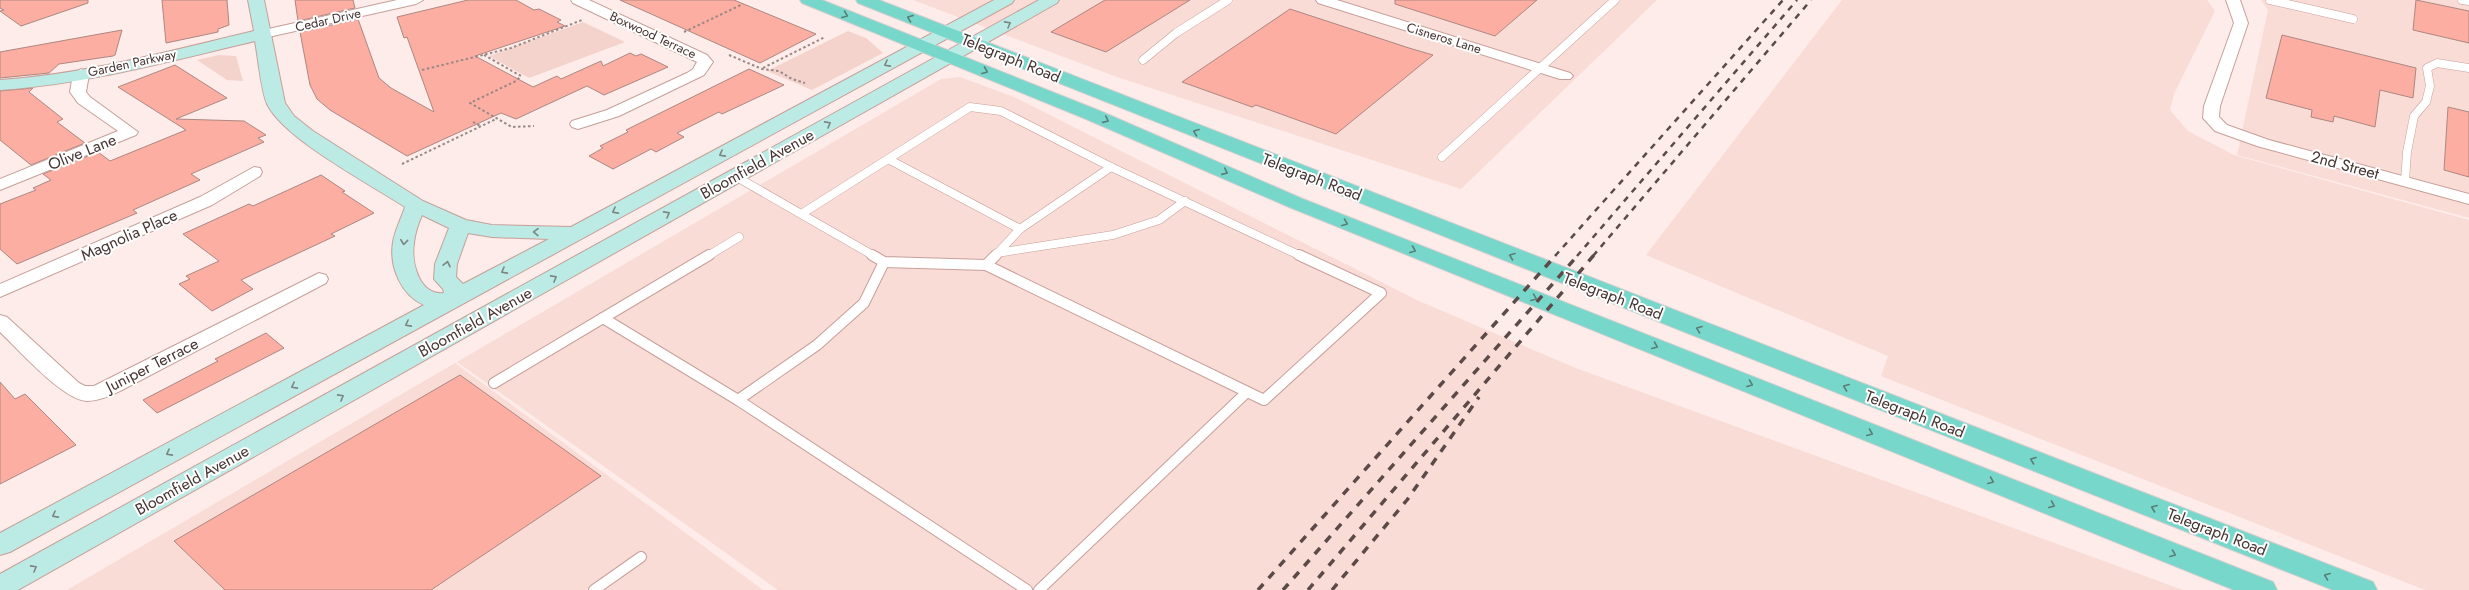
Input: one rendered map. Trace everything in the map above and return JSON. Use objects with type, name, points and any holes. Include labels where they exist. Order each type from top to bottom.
[{"type":"main road","points":[[256,0],[264,34],[276,103],[287,120],[416,205],[460,225],[492,231],[575,233]]},
{"type":"main road","name":"Telegraph Road","points":[[808,0],[1093,115],[1296,203],[2263,590]]},
{"type":"main road","name":"Telegraph Road","points":[[864,0],[2363,590]]},
{"type":"main road","name":"Bloomfield Avenue","points":[[0,545],[1006,0]]},
{"type":"main road","name":"Bloomfield Avenue","points":[[0,587],[1051,0]]},
{"type":"main road","name":"Garden Parkway","points":[[0,85],[81,74],[264,34]]},
{"type":"main road","points":[[416,205],[404,242],[402,256],[409,280],[423,296],[432,300],[455,298],[483,317]]},
{"type":"main road","points":[[455,298],[454,287],[445,279],[446,264],[460,225]]},
{"type":"street","name":"Cedar Drive","points":[[264,34],[416,0]]},
{"type":"street","name":"Boxwood Terrace","points":[[578,0],[702,58],[704,62],[699,72],[692,76],[613,113],[578,124]]},
{"type":"street","name":"Cisneros Lane","points":[[1323,0],[1565,76]]},
{"type":"street","name":"2nd Street","points":[[2233,0],[2241,23],[2211,118],[2222,128],[2263,143],[2469,199]]},
{"type":"street","name":"Olive Lane","points":[[0,185],[130,132],[84,100],[78,92],[81,74]]},
{"type":"street","name":"Magnolia Place","points":[[0,291],[210,199],[254,172]]},
{"type":"street","name":"Juniper Terrace","points":[[0,321],[72,388],[79,393],[90,394],[115,385],[319,279]]},
{"type":"lane","points":[[1143,60],[1176,34],[1228,0]]},
{"type":"lane","points":[[1442,156],[1615,0]]},
{"type":"lane","points":[[2270,0],[2353,19]]},
{"type":"lane","points":[[2462,0],[2469,1]]},
{"type":"lane","points":[[2405,181],[2407,152],[2414,116],[2426,102],[2430,86],[2427,68],[2437,63],[2469,68]]},
{"type":"lane","points":[[735,176],[803,213],[884,262],[986,265],[1264,400],[1381,293],[1111,167],[1001,111],[970,107],[803,213]]},
{"type":"lane","points":[[888,159],[1020,229]]},
{"type":"lane","points":[[986,265],[1020,229],[1111,167]]},
{"type":"lane","points":[[997,253],[1113,235],[1159,220],[1185,201]]},
{"type":"lane","points":[[494,383],[739,237]]},
{"type":"lane","points":[[738,400],[817,345],[864,304],[884,262]]},
{"type":"lane","points":[[603,318],[738,400],[1027,590]]},
{"type":"lane","points":[[1039,590],[1247,392]]},
{"type":"lane","points":[[594,590],[641,557]]},
{"type":"path","points":[[684,32],[743,4]]},
{"type":"path","points":[[422,70],[484,56],[511,48],[583,20]]},
{"type":"path","points":[[762,69],[825,37]]},
{"type":"path","points":[[729,55],[762,69],[779,71],[793,80],[805,83]]},
{"type":"path","points":[[484,56],[521,76],[516,81],[470,103],[512,126],[534,126]]},
{"type":"path","points":[[402,164],[496,118]]},
{"type":"path","points":[[473,122],[480,126]]},
{"type":"shaded area","points":[[913,0],[1657,0],[1461,189],[1117,77]]},
{"type":"shaded area","points":[[1842,0],[2207,0],[2215,11],[2174,94],[2170,110],[2188,131],[2234,155],[2469,220],[2469,590],[2425,590],[1881,376],[1888,356],[1646,255]]},
{"type":"shaded area","points":[[2261,0],[2469,0],[2469,218],[2237,155],[2268,10]]},
{"type":"shaded area","points":[[583,22],[625,42],[529,78],[489,56]]},
{"type":"shaded area","points":[[848,31],[866,38],[883,53],[812,90],[767,71]]},
{"type":"shaded area","points":[[219,55],[236,56],[243,81],[227,80],[197,60]]},
{"type":"shaded area","points":[[960,77],[1014,97],[1419,301],[1573,367],[2183,590],[778,590],[457,362],[941,79]]},
{"type":"shaded area","points":[[455,363],[763,590],[67,590]]},
{"type":"building","points":[[0,0],[88,0],[88,3],[21,26],[0,11],[4,10],[0,8]]},
{"type":"building","points":[[162,0],[227,0],[229,25],[218,29],[218,32],[166,43]]},
{"type":"building","points":[[295,0],[353,0],[355,8],[298,21]]},
{"type":"building","points":[[468,0],[516,0],[534,10],[539,9],[561,20],[557,22],[565,26],[475,56],[533,87],[557,76],[561,79],[601,61],[603,66],[630,53],[636,56],[641,54],[668,67],[604,95],[587,86],[516,119],[501,113],[407,156],[330,110],[317,99],[310,85],[300,32],[358,19],[379,78],[391,88],[434,112],[407,37],[404,38],[397,17]]},
{"type":"building","points":[[620,0],[734,0],[816,34],[760,63]]},
{"type":"building","points":[[1105,0],[1190,0],[1106,52],[1051,32]]},
{"type":"building","points":[[1395,0],[1537,0],[1495,36],[1395,4]]},
{"type":"building","points":[[2416,0],[2469,11],[2469,43],[2413,30]]},
{"type":"building","points":[[1290,9],[1433,55],[1336,134],[1256,105],[1252,107],[1182,82]]},
{"type":"building","points":[[122,30],[115,55],[113,56],[59,64],[49,73],[0,78],[0,52]]},
{"type":"building","points":[[2282,35],[2416,68],[2413,98],[2380,90],[2375,127],[2334,116],[2333,122],[2311,117],[2312,110],[2266,98]]},
{"type":"building","points":[[175,65],[227,98],[176,119],[244,121],[266,135],[258,138],[264,142],[191,174],[200,180],[133,210],[137,213],[17,264],[0,249],[0,204],[36,190],[33,188],[51,180],[43,174],[98,152],[110,161],[186,130],[118,87]]},
{"type":"building","points":[[749,69],[784,85],[722,114],[719,112],[677,133],[684,137],[656,152],[651,149],[613,169],[589,156],[603,148],[600,146],[628,132],[626,130]]},
{"type":"building","points":[[33,88],[29,92],[63,119],[57,122],[85,143],[31,165],[0,140],[0,91]]},
{"type":"building","points":[[2448,107],[2469,112],[2469,177],[2444,170]]},
{"type":"building","points":[[321,175],[345,191],[342,192],[374,213],[331,234],[335,236],[241,280],[253,289],[212,311],[179,284],[190,279],[186,276],[219,261],[183,234],[249,204],[253,206]]},
{"type":"building","points":[[266,333],[284,348],[157,413],[143,400],[218,361],[215,359]]},
{"type":"building","points":[[460,375],[601,476],[431,590],[225,590],[174,541]]},
{"type":"building","points":[[0,382],[15,399],[25,394],[76,445],[0,484]]},
{"type":"railway","points":[[1555,256],[1783,0]]},
{"type":"railway","points":[[1577,256],[1797,0]]},
{"type":"railway","points":[[1593,256],[1811,0]]},
{"type":"railway","points":[[1258,590],[1556,255]]},
{"type":"railway","points":[[1283,590],[1578,255]]},
{"type":"railway","points":[[1308,590],[1594,255]]},
{"type":"railway","points":[[1332,590],[1407,500],[1479,397]]}]
